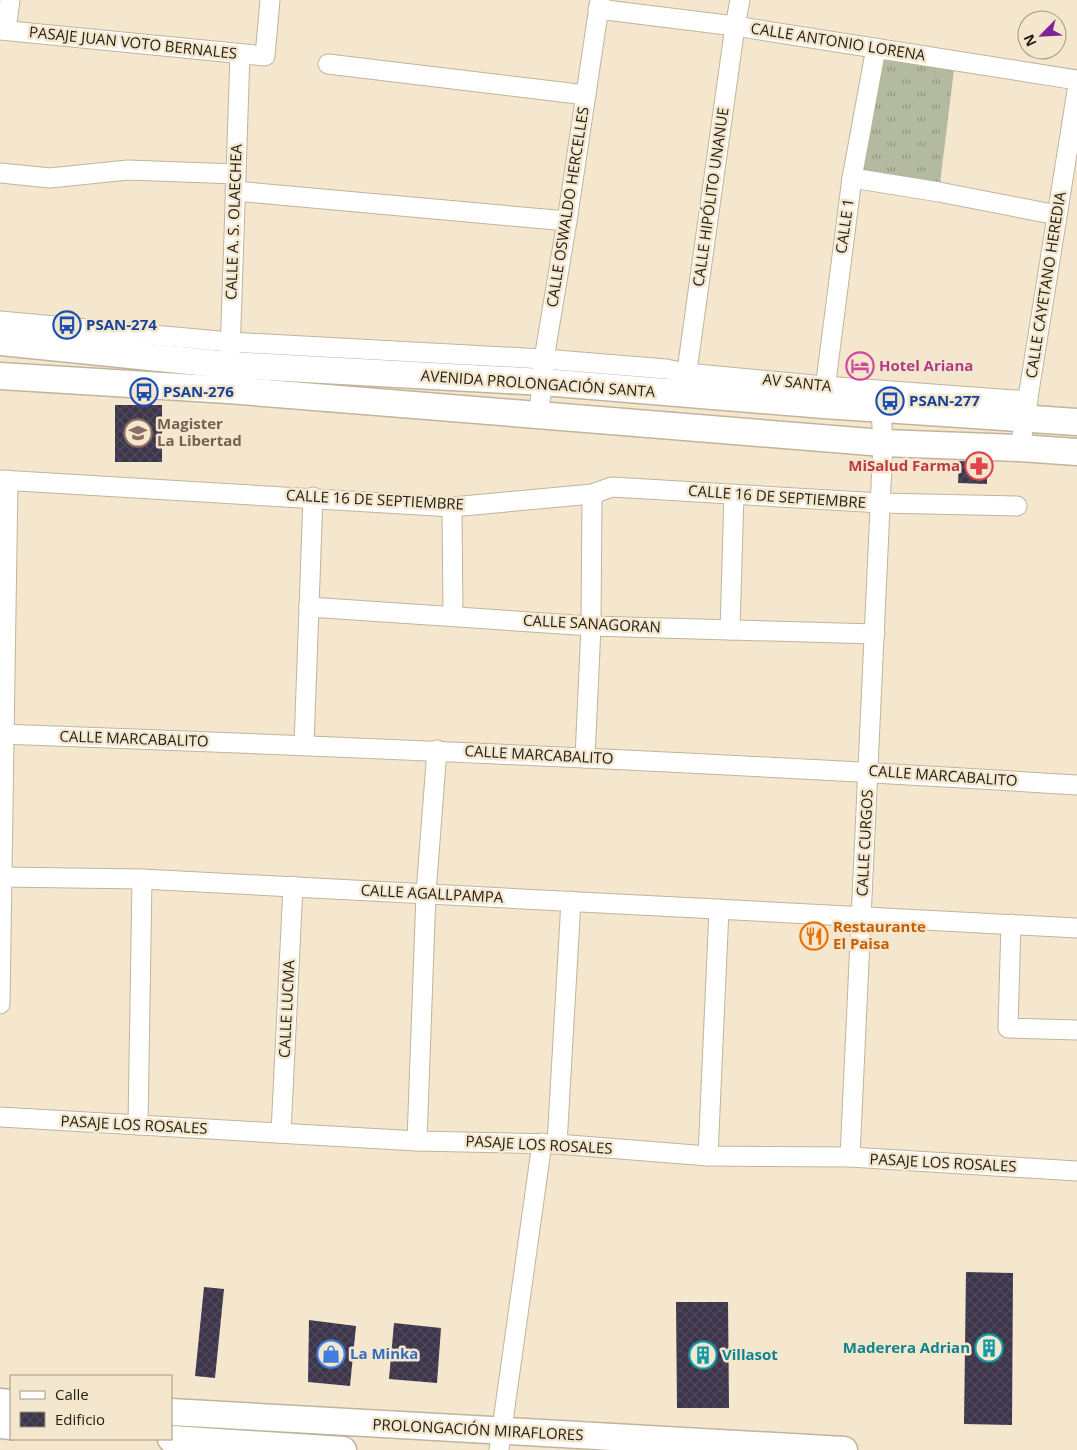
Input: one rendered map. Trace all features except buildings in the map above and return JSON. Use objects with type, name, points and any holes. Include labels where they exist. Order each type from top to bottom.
[{"type":"street","points":[[3,30],[10,0]]},
{"type":"street","name":"PASAJE JUAN VOTO BERNALES","points":[[3,30],[265,56],[270,0]]},
{"type":"street","name":"CALLE HIPÓLITO UNANUE","points":[[685,383],[740,0]]},
{"type":"street","name":"CALLE ANTONIO LORENA","points":[[599,4],[1077,80]]},
{"type":"street","name":"CALLE OSWALDO HERCELLES","points":[[538,415],[543,370],[599,4]]},
{"type":"street","name":"CALLE 1","points":[[824,396],[852,178],[876,48]]},
{"type":"street","name":"CALLE A. S. OLAECHEA","points":[[229,366],[240,54]]},
{"type":"street","points":[[328,64],[586,95]]},
{"type":"street","name":"CALLE CAYETANO HEREDIA","points":[[1020,448],[1077,91]]},
{"type":"street","points":[[0,173],[50,178],[128,170],[567,220]]},
{"type":"street","points":[[852,178],[939,192],[1057,215]]},
{"type":"street","name":"AVENIDA PROLONGACIÓN SANTA","points":[[0,321],[229,366],[538,415],[883,443],[1077,452]]},
{"type":"street","name":"AVENIDA PROLONGACIÓN SANTA","points":[[0,342],[229,366]]},
{"type":"street","name":"AVENIDA PROLONGACIÓN SANTA","points":[[0,376],[229,366],[543,370],[824,396],[881,409],[1026,410],[1077,422]]},
{"type":"street","name":"AV SANTA","points":[[824,396],[1026,410]]},
{"type":"street","name":"CALLE CURGOS","points":[[850,1157],[881,503],[883,443],[881,409]]},
{"type":"street","points":[[0,1004],[4,480]]},
{"type":"street","name":"CALLE 16 DE SEPTIEMBRE","points":[[4,480],[452,506],[592,494],[612,487],[881,503],[1017,506]]},
{"type":"street","points":[[585,758],[591,626],[592,494]]},
{"type":"street","points":[[730,630],[734,494]]},
{"type":"street","points":[[304,745],[313,497]]},
{"type":"street","points":[[452,506],[453,616]]},
{"type":"street","name":"CALLE SANAGORAN","points":[[309,607],[591,626],[875,634]]},
{"type":"street","name":"CALLE MARCABALITO","points":[[2,734],[437,750],[869,772],[1077,785]]},
{"type":"street","points":[[417,1140],[426,893],[437,750]]},
{"type":"street","name":"CALLE AGALLPAMPA","points":[[2,878],[142,878],[1077,928]]},
{"type":"street","points":[[138,1125],[142,878]]},
{"type":"street","name":"CALLE LUCMA","points":[[281,1133],[293,886]]},
{"type":"street","points":[[500,1441],[550,1144],[571,901]]},
{"type":"street","points":[[708,1156],[719,909]]},
{"type":"street","points":[[1011,924],[1008,1028],[1077,1030]]},
{"type":"street","name":"PASAJE LOS ROSALES","points":[[0,1118],[417,1140],[550,1144],[708,1156],[850,1157],[1077,1171]]},
{"type":"street","points":[[173,1412],[172,1442],[343,1450]]},
{"type":"street","name":"PROLONGACIÓN MIRAFLORES","points":[[173,1412],[500,1441],[844,1450]]},
{"type":"green space","points":[[876,48],[955,61],[939,192],[852,178]]},
{"type":"place","name":"PSAN-274","points":[[67,325]]},
{"type":"place","name":"Hotel Ariana","points":[[860,366]]},
{"type":"place","name":"PSAN-276","points":[[144,392]]},
{"type":"place","name":"PSAN-277","points":[[890,401]]},
{"type":"place","name":"Magister La Libertad","points":[[138,433]]},
{"type":"place","name":"MiSalud Farma","points":[[979,466]]},
{"type":"place","name":"Restaurante El Paisa","points":[[814,936]]},
{"type":"place","name":"Maderera Adrian","points":[[989,1348]]},
{"type":"place","name":"La Minka","points":[[331,1354]]},
{"type":"place","name":"Villasot","points":[[703,1355]]}]
